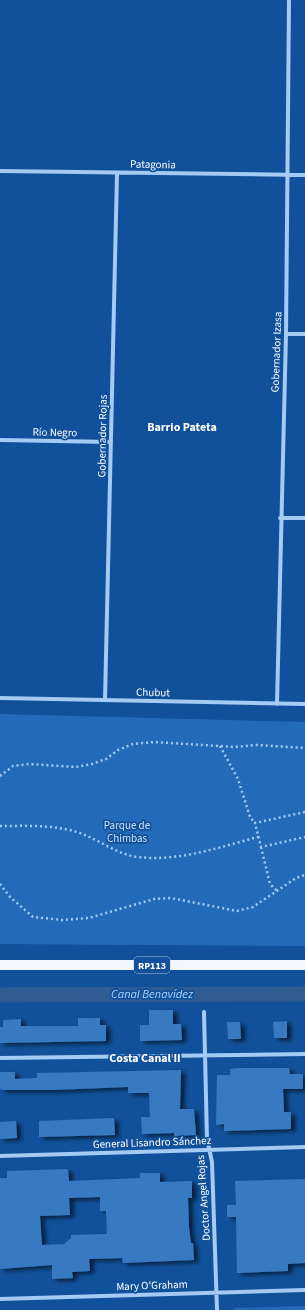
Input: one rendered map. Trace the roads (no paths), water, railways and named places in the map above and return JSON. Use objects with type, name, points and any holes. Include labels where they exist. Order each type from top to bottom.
[{"type":"main road","name":"RP113","points":[[0,965],[305,965]]},
{"type":"street","name":"Gobernador Izasa","points":[[277,704],[280,518],[289,175],[289,0]]},
{"type":"street","name":"Patagonia","points":[[0,171],[305,175]]},
{"type":"street","name":"Gobernador Rojas","points":[[105,700],[117,173]]},
{"type":"street","points":[[286,334],[305,334]]},
{"type":"street","name":"Río Negro","points":[[0,440],[111,442]]},
{"type":"street","points":[[280,518],[305,518]]},
{"type":"street","name":"Chubut","points":[[0,698],[305,704]]},
{"type":"street","name":"Doctor Angel Rojas","points":[[204,1012],[207,1139],[212,1162],[217,1310]]},
{"type":"street","points":[[0,1058],[305,1054]]},
{"type":"street","name":"General Lisandro Sánchez","points":[[0,1156],[305,1147]]},
{"type":"street","name":"Mary O'Graham","points":[[0,1299],[305,1290]]},
{"type":"waterway","name":"Canal Benavídez","points":[[0,995],[305,994]]},
{"type":"district","name":"Barrio Pateta","points":[[182,427]]},
{"type":"district","name":"Costa Canal II","points":[[145,1058]]},
{"type":"park label","name":"Parque de Chimbas","points":[[127,831]]}]
